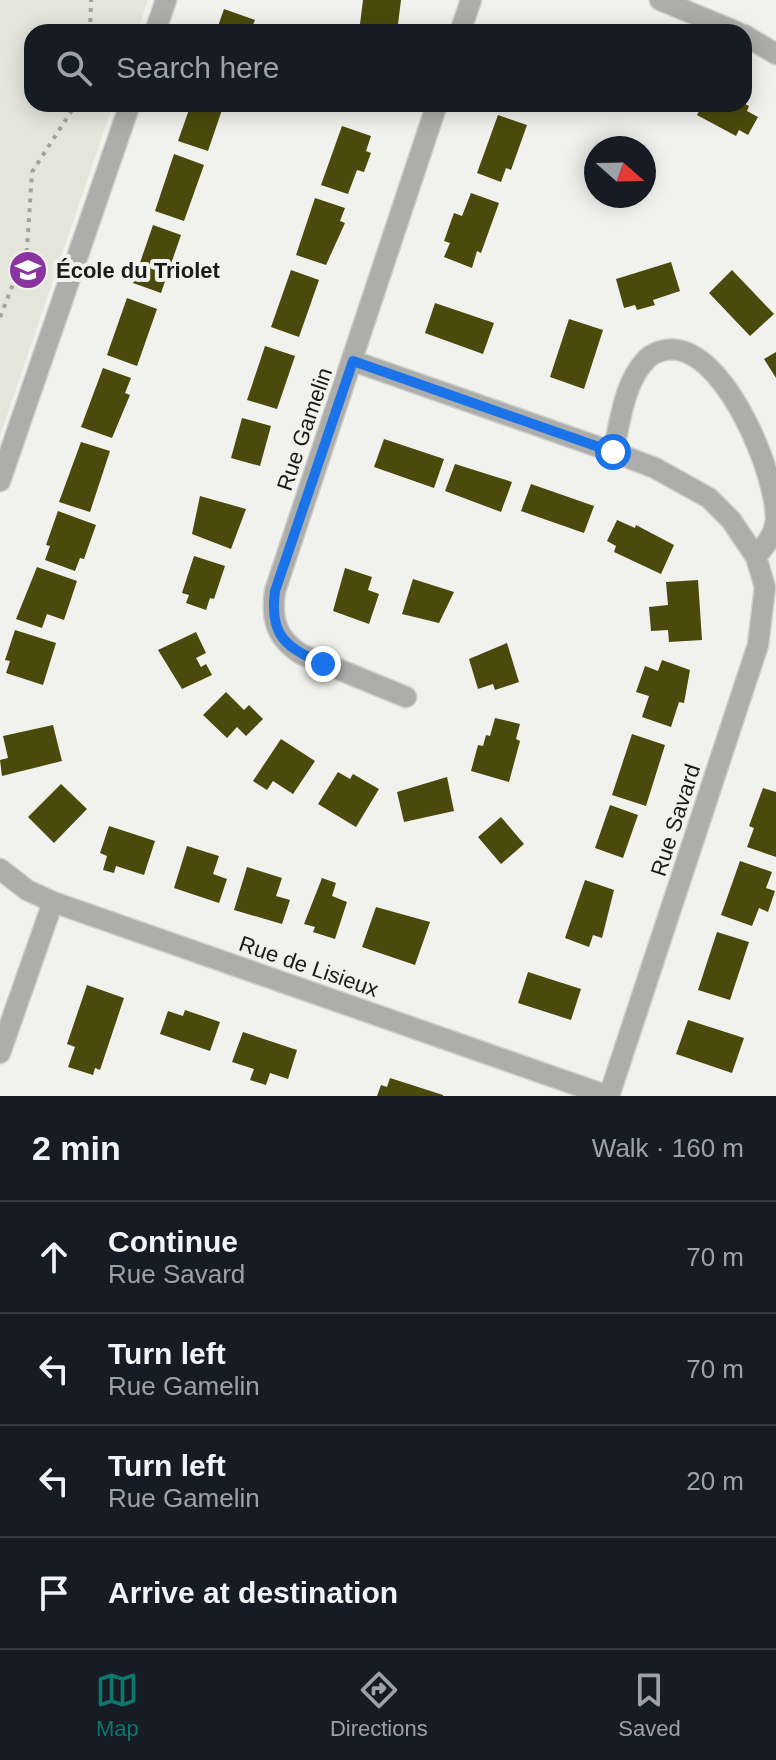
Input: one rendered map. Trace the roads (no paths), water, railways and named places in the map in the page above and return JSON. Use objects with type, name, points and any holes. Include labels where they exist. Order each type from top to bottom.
[{"type":"street","points":[[158,24],[166,0]]},
{"type":"street","points":[[463,24],[471,0]]},
{"type":"street","points":[[660,0],[718,24]]},
{"type":"street","points":[[752,40],[776,54]]},
{"type":"street","points":[[0,481],[127,112]]},
{"type":"street","name":"Rue Gamelin","points":[[406,697],[301,654],[287,644],[276,628],[272,611],[275,591],[434,112]]},
{"type":"street","points":[[613,452],[628,391],[647,358],[668,348],[686,352],[703,361],[735,397],[749,425],[773,493],[776,519],[772,537],[756,557]]},
{"type":"street","name":"Rue Savard","points":[[353,361],[655,468],[709,498],[731,520],[756,557],[765,587],[758,645],[608,1096]]},
{"type":"street","name":"Rue de Lisieux","points":[[0,869],[27,890],[53,902],[608,1096]]},
{"type":"street","points":[[0,1053],[53,902]]},
{"type":"place","name":"École du Triolet","points":[[28,270]]}]
